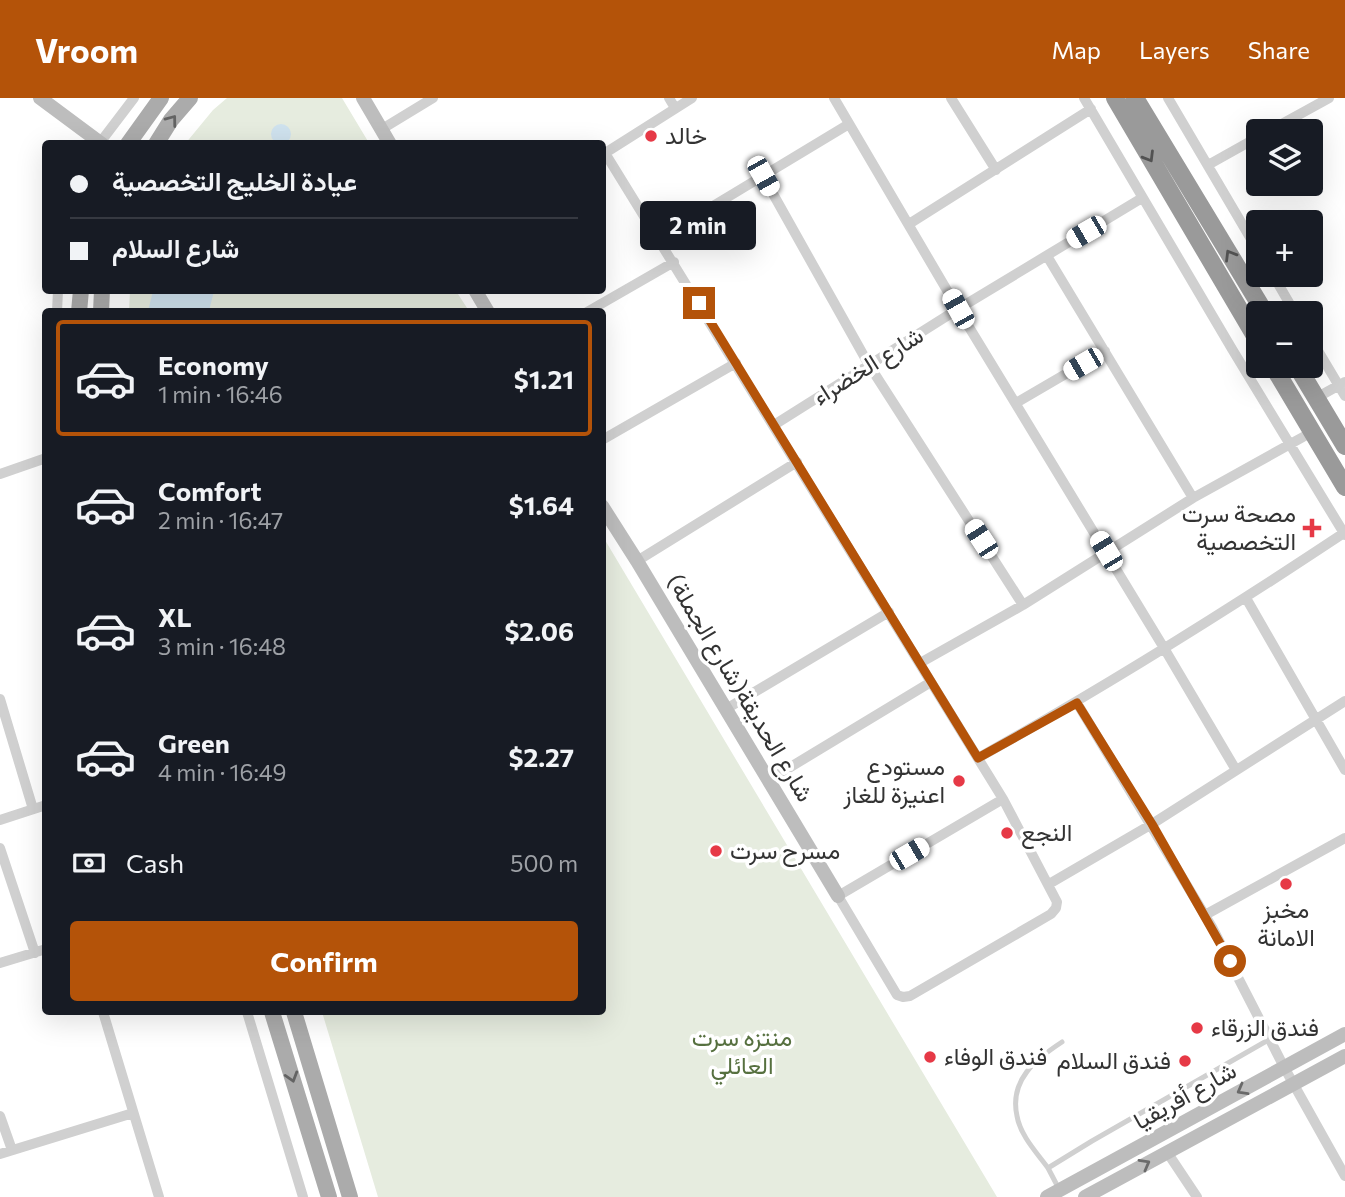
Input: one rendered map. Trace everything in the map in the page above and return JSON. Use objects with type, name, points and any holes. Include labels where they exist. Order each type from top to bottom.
[{"type":"highway","points":[[1115,98],[1246,321]]},
{"type":"highway","points":[[1135,98],[1258,301]]},
{"type":"highway","points":[[1280,378],[1345,486]]},
{"type":"highway","points":[[1304,378],[1345,446]]},
{"type":"main road","points":[[131,140],[162,98]]},
{"type":"main road","points":[[158,140],[190,98]]},
{"type":"main road","points":[[273,1015],[329,1197]]},
{"type":"main road","points":[[295,1015],[350,1197]]},
{"type":"street","points":[[40,98],[96,140]]},
{"type":"street","points":[[102,140],[134,98]]},
{"type":"street","points":[[363,98],[388,140]]},
{"type":"street","points":[[382,129],[433,98]]},
{"type":"street","points":[[669,98],[675,108]]},
{"type":"street","points":[[606,153],[692,98]]},
{"type":"street","points":[[834,98],[1236,770]]},
{"type":"street","points":[[951,98],[996,170]]},
{"type":"street","points":[[978,758],[1077,703],[1345,534],[1084,98]]},
{"type":"street","points":[[1168,98],[1246,230]]},
{"type":"street","points":[[1291,119],[1329,98]]},
{"type":"street","points":[[909,224],[1091,109]]},
{"type":"street","points":[[660,238],[849,124]]},
{"type":"street","points":[[1208,165],[1246,144]]},
{"type":"street","points":[[606,157],[660,238],[1003,799],[1057,902],[1051,914],[910,996],[903,997],[893,990],[838,896],[1003,799]]},
{"type":"street","points":[[763,176],[869,365],[1023,605]]},
{"type":"street","name":"شارع الخضراء","points":[[774,425],[958,309],[1142,198]]},
{"type":"street","points":[[1047,256],[1194,498]]},
{"type":"street","points":[[594,308],[674,262]]},
{"type":"street","points":[[1016,403],[1105,351]]},
{"type":"street","points":[[1323,356],[1342,384],[1345,396]]},
{"type":"street","points":[[606,438],[736,363]]},
{"type":"street","points":[[1316,398],[1342,384]]},
{"type":"street","points":[[920,663],[1023,605],[1194,498],[1312,432]]},
{"type":"street","points":[[0,474],[42,459]]},
{"type":"street","points":[[638,561],[797,462]]},
{"type":"street","name":"شارع الحديقة(شارع الجملة)","points":[[606,512],[638,561],[838,896]]},
{"type":"street","points":[[1247,598],[1345,770]]},
{"type":"street","points":[[726,709],[889,612]]},
{"type":"street","points":[[769,780],[931,682]]},
{"type":"street","points":[[0,699],[33,809]]},
{"type":"street","points":[[1049,884],[1152,824],[1345,701]]},
{"type":"street","points":[[1077,703],[1205,915],[1293,1084],[1345,1176]]},
{"type":"street","points":[[0,820],[42,806]]},
{"type":"street","points":[[1205,915],[1345,838]]},
{"type":"street","points":[[0,848],[40,951],[0,964]]},
{"type":"street","points":[[104,1015],[159,1197]]},
{"type":"street","points":[[248,1015],[303,1197]]},
{"type":"street","name":"شارع أفريقيا","points":[[1053,1194],[1345,1034]]},
{"type":"street","name":"شارع أفريقيا","points":[[1085,1197],[1345,1056]]},
{"type":"street","points":[[0,1154],[133,1113]]},
{"type":"street","points":[[0,1116],[12,1150]]},
{"type":"street","points":[[1167,1152],[1197,1197]]},
{"type":"lane","points":[[1048,1168],[1270,1039]]},
{"type":"lane","points":[[1053,1194],[1048,1168],[1028,1140],[1017,1117],[1017,1102],[1020,1080],[1037,1058],[1062,1042]]},
{"type":"green space","points":[[227,98],[342,98],[367,140],[188,140],[213,110]]},
{"type":"green space","points":[[130,294],[458,294],[467,308],[129,308]]},
{"type":"green space","name":"منتزه سرت العائلي","points":[[606,542],[997,1197],[378,1197],[323,1015],[606,1015]]},
{"type":"water","points":[[277,125],[285,125],[290,130],[289,140],[272,138],[272,130]]},
{"type":"water","points":[[152,294],[213,294],[210,308],[149,308]]},
{"type":"place","name":"خالد","points":[[651,136]]},
{"type":"place","name":"مصحة سرت التخصصية","points":[[1312,528]]},
{"type":"place","name":"مستودع اعنيزة للغاز","points":[[959,781]]},
{"type":"place","name":"النجع","points":[[1007,833]]},
{"type":"place","name":"مسرح سرت","points":[[716,851]]},
{"type":"place","name":"مخبز الامانة","points":[[1286,884]]},
{"type":"place","name":"فندق الزرقاء","points":[[1197,1028]]},
{"type":"place","name":"فندق الوفاء","points":[[930,1057]]},
{"type":"place","name":"فندق السلام","points":[[1185,1061]]},
{"type":"route","points":[[699,303],[978,758],[1077,703],[1152,824],[1230,961]]}]
